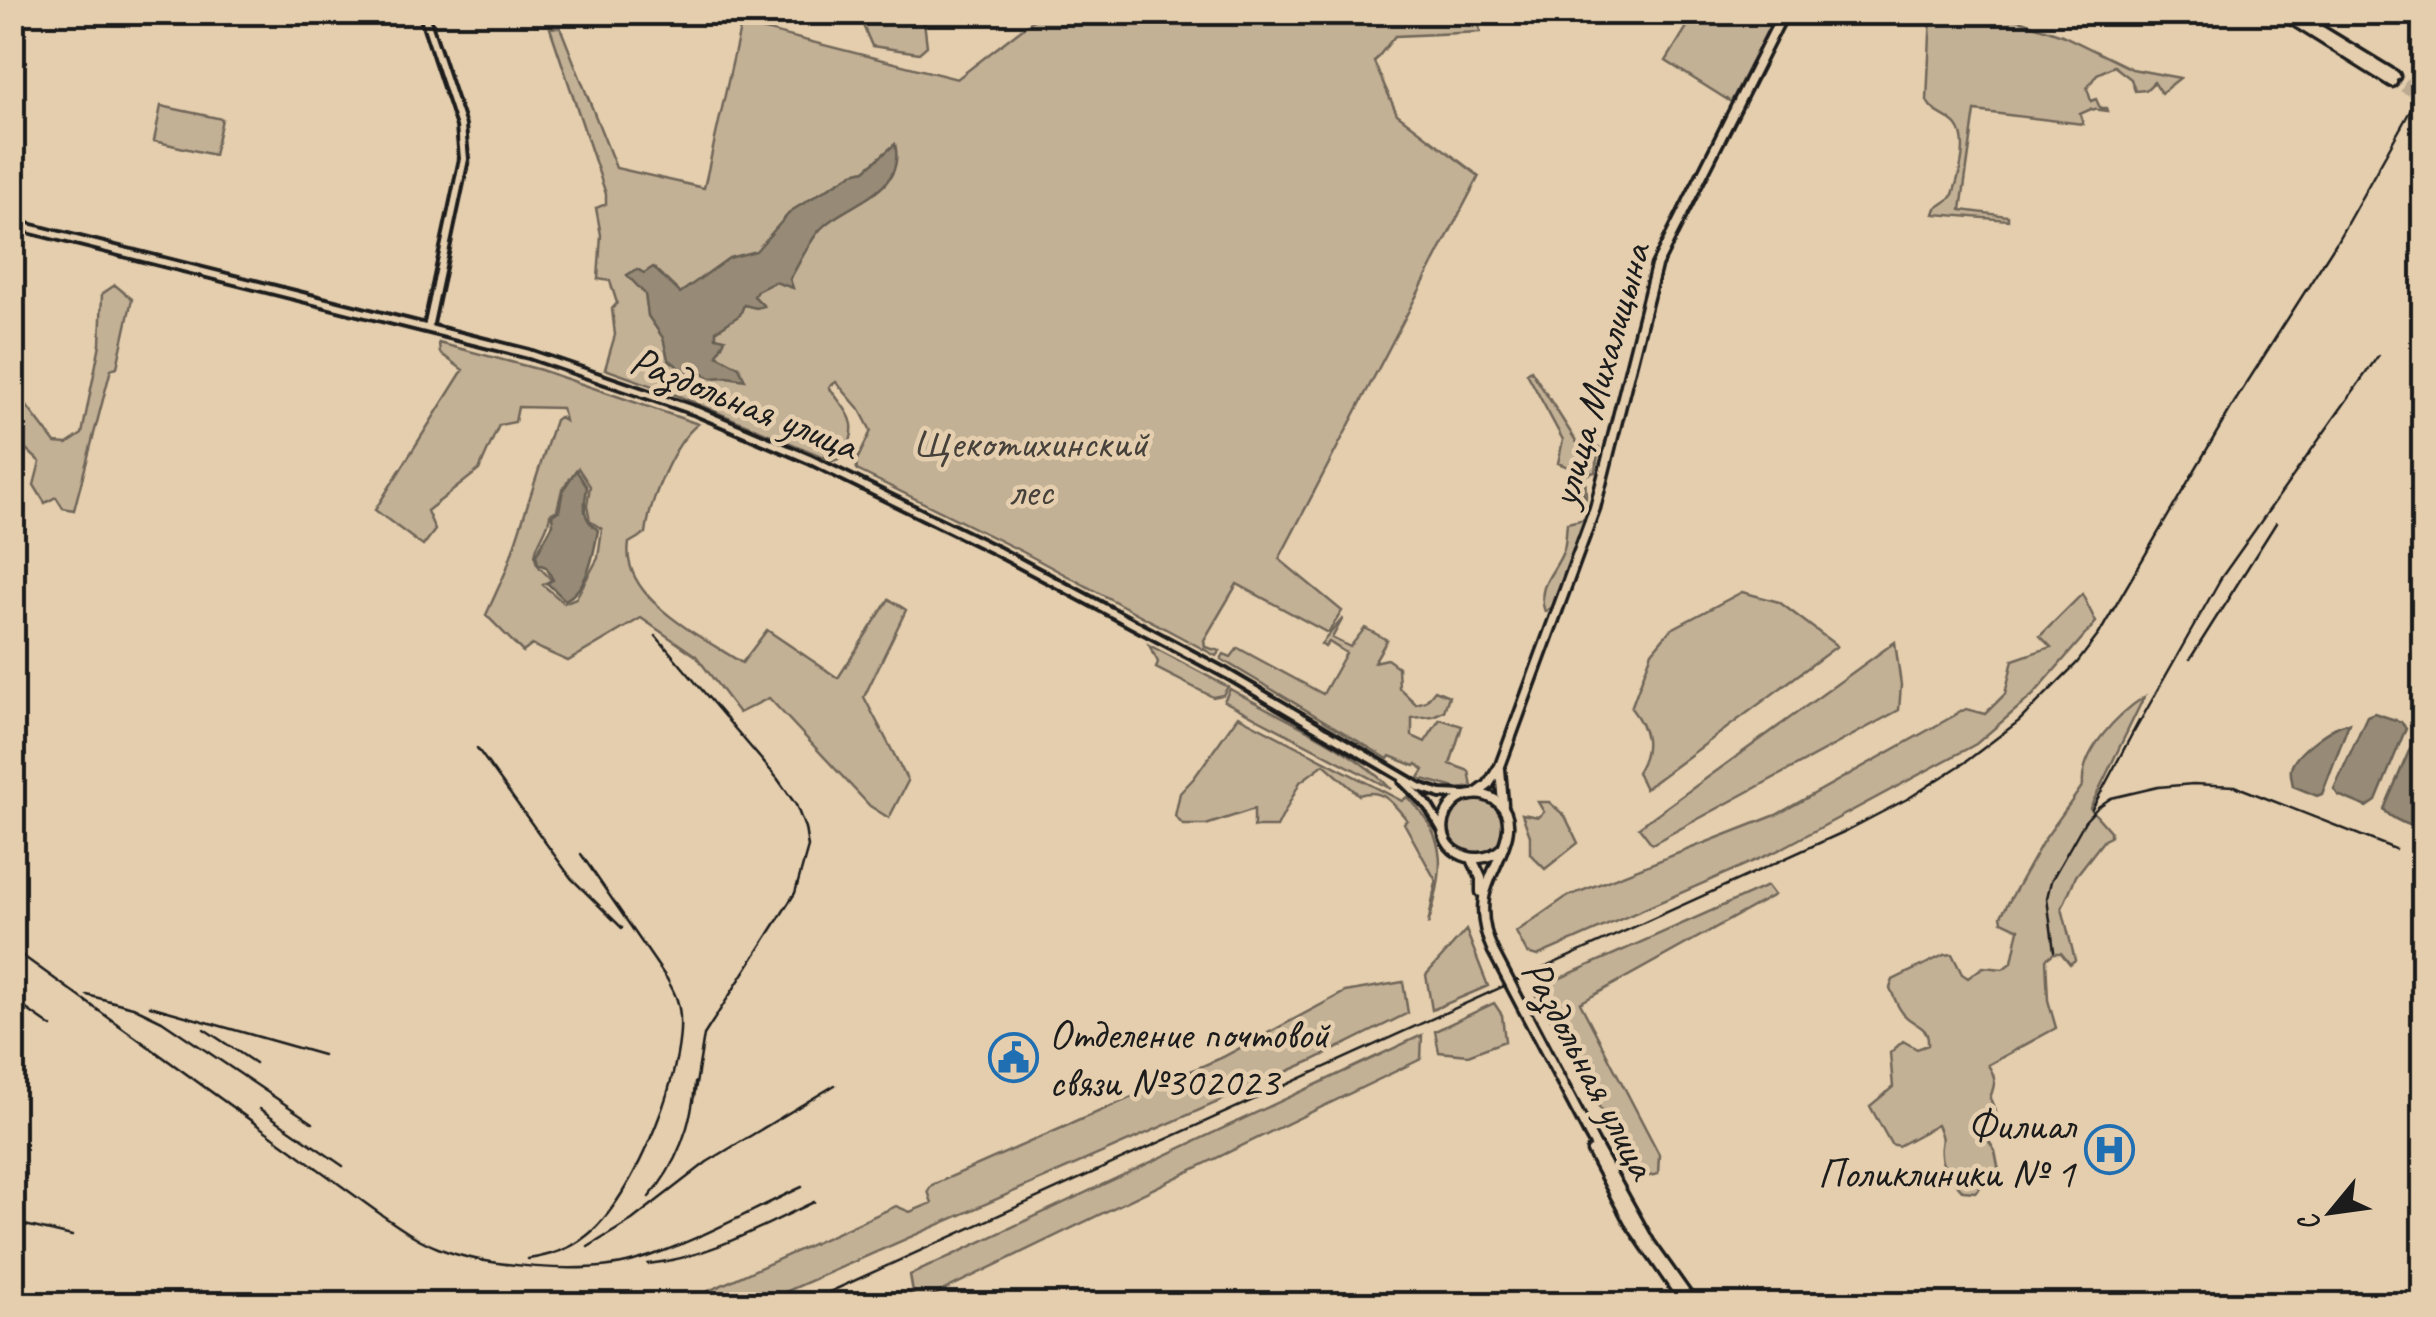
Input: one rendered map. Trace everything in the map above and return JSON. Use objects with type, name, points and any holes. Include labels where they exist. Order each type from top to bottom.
[{"type":"main road","points":[[423,12],[460,126],[464,159],[428,328]]},
{"type":"main road","name":"улица Михалицына","points":[[1474,794],[1488,784],[1500,766],[1594,508],[1656,266],[1784,12]]},
{"type":"main road","points":[[2280,12],[2394,79],[2304,26],[2290,13]]},
{"type":"main road","points":[[2290,13],[2300,12]]},
{"type":"main road","points":[[2304,26],[2311,12]]},
{"type":"main road","points":[[2311,12],[2324,35]]},
{"type":"main road","name":"Раздольная улица","points":[[12,224],[576,368],[696,411],[810,458],[966,536],[1173,644],[1329,731],[1398,776],[1431,792],[1474,794]]},
{"type":"main road","name":"улица Михалицына","points":[[1500,766],[1504,809]]},
{"type":"main road","name":"Раздольная улица","points":[[1398,776],[1428,806],[1445,836]]},
{"type":"main road","points":[[1474,794],[1490,797],[1504,809],[1510,828],[1501,849],[1490,857],[1472,860],[1457,853],[1445,836],[1447,813],[1457,801],[1474,794]]},
{"type":"main road","name":"Раздольная улица","points":[[1492,952],[1483,907],[1489,876],[1501,849]]},
{"type":"main road","name":"Раздольная улица","points":[[1472,860],[1481,878],[1479,923],[1492,952],[1629,1221],[1690,1304]]},
{"type":"green space","points":[[1696,12],[1776,13],[1731,102],[1666,61]]},
{"type":"green space","points":[[846,13],[923,13],[927,46],[919,53],[872,46],[862,23]]},
{"type":"green space","name":"Щекотихинский лес","points":[[1039,13],[1478,13],[1480,32],[1395,36],[1374,62],[1397,114],[1479,176],[1279,559],[1342,611],[1328,633],[1237,584],[1204,640],[1205,647],[1220,651],[1216,656],[1023,552],[857,470],[856,462],[871,431],[860,410],[836,382],[829,387],[851,420],[852,435],[844,457],[833,461],[605,369],[615,335],[612,309],[617,303],[610,281],[598,279],[601,235],[596,208],[606,204],[606,194],[550,28],[560,27],[616,168],[704,188],[741,24],[957,79]]},
{"type":"green space","points":[[1931,13],[2010,17],[2062,35],[2132,69],[2180,78],[2161,93],[2154,82],[2146,90],[2135,91],[2131,79],[2114,66],[2097,74],[2087,88],[2091,101],[2096,99],[2100,108],[2107,111],[2091,109],[2080,114],[2083,124],[1975,111],[1961,210],[2008,216],[2008,220],[1934,214],[1952,197],[1963,141],[1957,126],[1927,101]]},
{"type":"green space","points":[[161,106],[222,119],[214,155],[154,141]]},
{"type":"green space","points":[[115,285],[132,299],[117,367],[111,369],[74,510],[63,508],[56,497],[45,503],[34,485],[40,462],[13,437],[13,388],[55,443],[67,444],[82,434],[100,344],[102,294]]},
{"type":"green space","points":[[439,343],[541,370],[698,424],[680,445],[664,474],[646,533],[629,543],[630,563],[637,582],[651,599],[687,628],[742,663],[767,630],[838,678],[889,599],[906,610],[864,697],[908,781],[889,818],[870,806],[769,698],[739,713],[696,656],[641,618],[568,661],[532,645],[523,652],[486,615],[506,571],[555,420],[559,417],[565,421],[562,408],[518,407],[515,422],[499,425],[479,470],[427,511],[435,530],[423,546],[375,510],[463,370],[440,353]],"holes":[[[578,468],[590,486],[590,521],[602,529],[598,558],[576,598],[564,603],[543,585],[551,580],[537,563],[536,550],[550,514],[557,510],[562,489]]]},
{"type":"green space","points":[[1531,370],[1578,444],[1599,448],[1595,472],[1585,475],[1584,503],[1581,472],[1558,463],[1563,440],[1527,373]]},
{"type":"green space","points":[[1585,519],[1554,606],[1545,612],[1543,594],[1564,549],[1567,523]]},
{"type":"green space","points":[[1742,592],[1779,602],[1837,646],[1645,789],[1637,772],[1645,755],[1646,739],[1631,708],[1652,652],[1670,630]]},
{"type":"green space","points":[[2082,594],[2096,622],[2033,695],[1976,744],[1777,851],[1537,956],[1527,953],[1516,932],[1566,897],[1776,815],[1966,709],[1985,714],[2005,694],[2013,660],[2051,647],[2040,636]]},
{"type":"green space","points":[[1343,618],[1332,638],[1350,647],[1365,628],[1387,640],[1374,662],[1387,659],[1398,667],[1399,688],[1416,704],[1426,701],[1435,690],[1449,696],[1444,711],[1412,718],[1412,736],[1425,742],[1440,719],[1462,726],[1450,764],[1469,771],[1472,787],[1459,789],[1419,778],[1424,770],[1417,764],[1390,756],[1388,759],[1221,659],[1224,654],[1231,657],[1238,648],[1323,694],[1346,653],[1329,642],[1325,647],[1321,644]]},
{"type":"green space","points":[[1895,642],[1901,685],[1899,710],[1652,844],[1639,827]]},
{"type":"green space","points":[[1149,645],[1228,687],[1223,695],[1213,697],[1156,668],[1158,662]]},
{"type":"green space","points":[[1230,689],[1337,747],[1391,789],[1224,701]]},
{"type":"green space","points":[[2144,697],[2090,808],[2110,831],[2110,837],[2076,876],[2062,908],[2075,960],[2070,964],[2061,953],[2046,959],[2048,1000],[2056,1028],[1988,1065],[1994,1081],[1990,1098],[1997,1115],[1984,1133],[1995,1151],[1999,1171],[1975,1192],[1963,1191],[1944,1166],[1937,1125],[1898,1146],[1891,1144],[1870,1106],[1893,1087],[1890,1053],[1903,1041],[1917,1049],[1928,1045],[1926,1032],[1903,1013],[1890,988],[1893,980],[1944,955],[1952,954],[1968,978],[1983,967],[2003,969],[2012,962],[2019,929],[2002,921],[2001,916],[2042,843],[2083,785],[2094,747],[2123,713]]},
{"type":"green space","points":[[1238,716],[1402,801],[1407,797],[1421,812],[1431,827],[1440,856],[1440,872],[1428,925],[1436,881],[1404,823],[1407,820],[1386,798],[1374,793],[1359,795],[1324,764],[1300,782],[1277,827],[1254,827],[1254,809],[1206,825],[1183,825],[1175,816],[1180,793]]},
{"type":"green space","points":[[1477,798],[1497,807],[1506,827],[1497,847],[1477,856],[1457,847],[1448,827],[1457,807]]},
{"type":"green space","points":[[1538,802],[1549,802],[1565,816],[1578,843],[1545,869],[1530,854],[1530,836],[1522,814],[1538,817],[1544,812]]},
{"type":"green space","points":[[1767,886],[1774,895],[1580,1003],[1659,1154],[1658,1174],[1637,1179],[1562,1036],[1536,997],[1549,983]]},
{"type":"green space","points":[[1466,930],[1488,986],[1432,1010],[1426,975]]},
{"type":"green space","points":[[1403,982],[1408,1013],[1311,1061],[758,1304],[680,1304],[896,1206],[910,1212],[932,1203],[928,1191],[932,1185],[1223,1057],[1345,992]]},
{"type":"green space","points":[[1494,1003],[1502,1015],[1505,1041],[1468,1055],[1439,1052],[1435,1031]]},
{"type":"green space","points":[[1422,1035],[1421,1059],[915,1304],[910,1275]]},
{"type":"shaded area","points":[[895,144],[896,161],[891,175],[882,187],[818,232],[790,279],[793,288],[775,282],[757,291],[754,296],[764,306],[744,305],[740,315],[716,331],[716,337],[725,339],[717,355],[739,367],[745,380],[711,378],[701,373],[683,375],[668,359],[663,338],[648,316],[645,294],[627,275],[637,269],[644,273],[653,267],[680,293],[729,258],[756,251],[791,211],[853,173],[865,170]]},
{"type":"shaded area","points":[[576,470],[587,487],[586,516],[598,530],[584,579],[565,600],[547,583],[553,580],[546,567],[538,564],[536,555],[553,524],[552,515],[559,511],[563,490]]},
{"type":"shaded area","points":[[2374,713],[2402,722],[2406,728],[2376,801],[2367,807],[2338,795],[2334,789],[2367,716]]},
{"type":"shaded area","points":[[2349,723],[2322,794],[2317,796],[2293,786],[2291,769],[2299,755],[2325,734]]},
{"type":"shaded area","points":[[2423,727],[2423,826],[2418,826],[2396,819],[2384,809],[2418,730]]},
{"type":"tunnel","points":[[2395,76],[2424,93]]},
{"type":"tunnel","points":[[2392,82],[2424,100]]},
{"type":"railway","points":[[803,1304],[1848,830],[1964,763],[2019,721],[2077,663],[2099,634],[2234,403],[2336,243],[2424,86]]},
{"type":"railway","points":[[2134,732],[2221,578],[2378,356]]},
{"type":"railway","points":[[2190,659],[2276,523]]},
{"type":"railway","points":[[656,636],[777,778],[796,805],[808,847],[795,893],[704,1035],[694,1097]]},
{"type":"railway","points":[[2092,809],[2139,721]]},
{"type":"railway","points":[[477,748],[571,878],[622,928]]},
{"type":"railway","points":[[2054,951],[2047,898],[2051,881],[2085,821],[2111,798],[2158,787],[2235,786],[2395,849]]},
{"type":"railway","points":[[528,1259],[572,1246],[603,1219],[622,1194],[655,1127],[677,1056],[680,1025],[674,992],[581,854]]},
{"type":"railway","points":[[12,948],[386,1218],[423,1241],[458,1255],[535,1267],[614,1265],[677,1246],[802,1187]]},
{"type":"railway","points":[[87,995],[133,1007],[162,1021],[313,1123]]},
{"type":"railway","points":[[12,999],[52,1027]]},
{"type":"railway","points":[[150,1006],[323,1055]]},
{"type":"railway","points":[[204,1029],[255,1063]]},
{"type":"railway","points":[[649,1197],[681,1143],[695,1083]]},
{"type":"railway","points":[[588,1247],[632,1220],[707,1162],[835,1085]]},
{"type":"railway","points":[[260,1109],[343,1166]]},
{"type":"railway","points":[[648,1264],[712,1248],[814,1202]]},
{"type":"railway","points":[[12,1222],[72,1236]]},
{"type":"place","name":"Отделение почтовой связи №302023","points":[[1014,1058]]},
{"type":"place","name":"Филиал Поликлиники № 1","points":[[2110,1149]]}]
